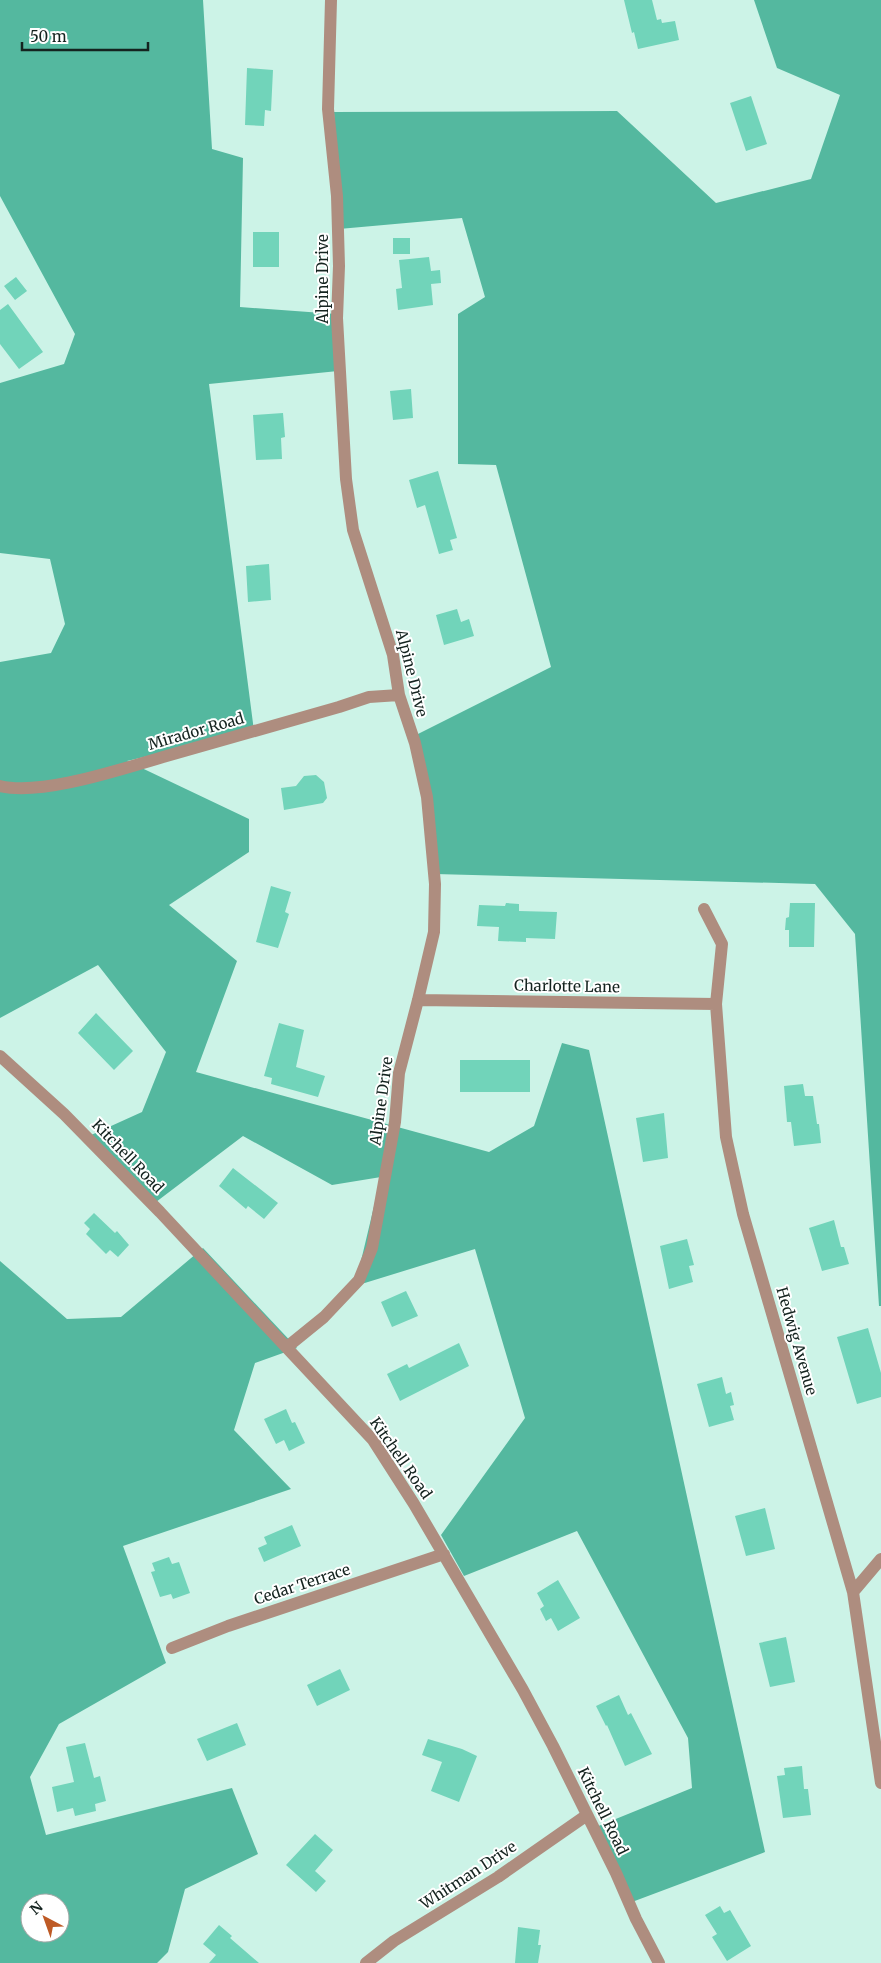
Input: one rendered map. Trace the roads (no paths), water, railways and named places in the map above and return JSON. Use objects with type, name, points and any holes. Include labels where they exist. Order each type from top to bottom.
[{"type":"street","name":"Alpine Drive","points":[[287,1347],[324,1317],[359,1280],[372,1248],[395,1122],[399,1073],[434,932],[435,884],[427,797],[414,743],[399,695],[393,655],[353,530],[346,479],[337,318],[339,266],[337,196],[328,109],[331,0]]},
{"type":"street","name":"Mirador Road","points":[[0,786],[31,789],[56,785],[198,747],[369,697],[399,695]]},
{"type":"street","name":"Hedwig Avenue","points":[[704,909],[722,944],[716,1004],[726,1137],[743,1214],[852,1592],[881,1783]]},
{"type":"street","name":"Charlotte Lane","points":[[418,1000],[716,1004]]},
{"type":"street","name":"Kitchell Road","points":[[0,1056],[64,1114],[287,1347],[373,1440],[414,1504],[523,1690],[587,1815],[659,1963]]},
{"type":"street","name":"Cedar Terrace","points":[[172,1648],[228,1626],[444,1554]]},
{"type":"street","points":[[852,1592],[881,1559]]},
{"type":"street","name":"Whitman Drive","points":[[366,1963],[394,1941],[498,1877],[587,1815]]}]
